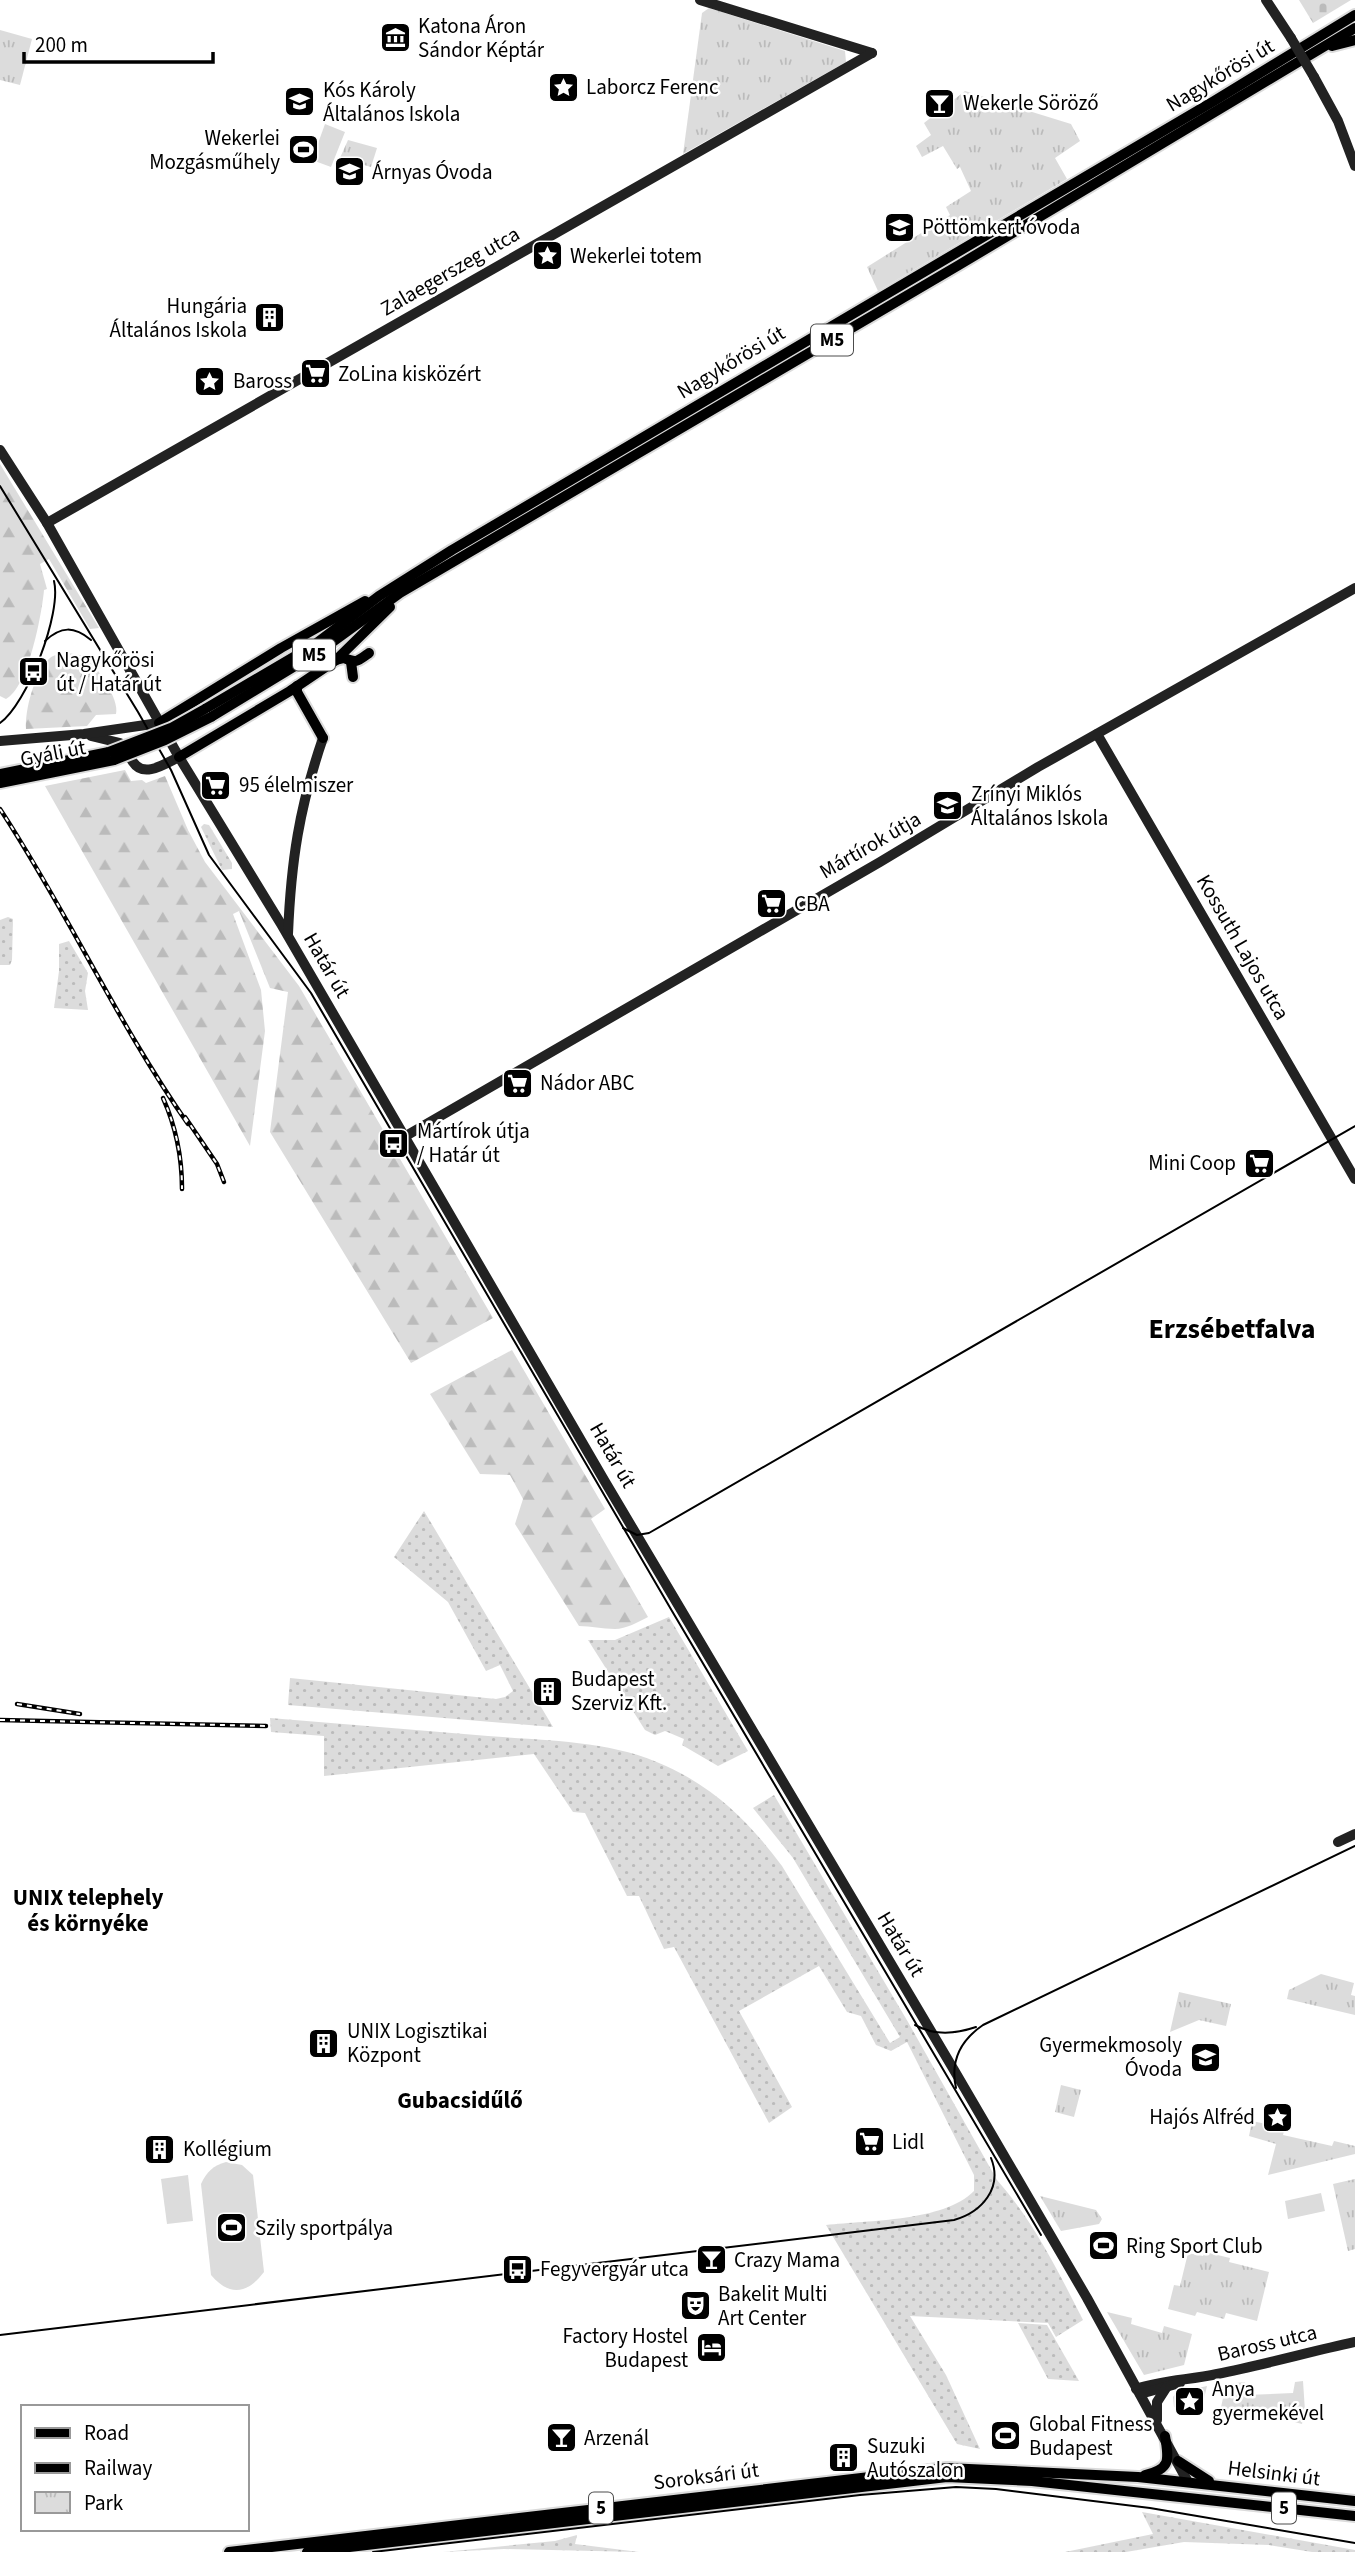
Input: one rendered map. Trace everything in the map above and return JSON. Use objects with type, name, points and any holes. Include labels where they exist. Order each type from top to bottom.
[{"type":"main road","name":"Nagykőrösi út","points":[[208,713],[314,645],[379,597],[452,550],[1181,121],[1355,15]]},
{"type":"main road","name":"Nagykőrösi út","points":[[208,713],[306,660],[386,602],[1355,28]]},
{"type":"main road","points":[[1323,48],[1355,40]]},
{"type":"main road","points":[[179,757],[336,660],[371,623],[413,586]]},
{"type":"main road","points":[[159,723],[329,620],[379,597]]},
{"type":"main road","points":[[336,660],[344,658],[351,662],[369,653]]},
{"type":"main road","points":[[351,662],[353,677]]},
{"type":"main road","points":[[297,686],[297,692],[323,738]]},
{"type":"main road","name":"Gyáli út","points":[[5,777],[111,756],[208,713]]},
{"type":"main road","points":[[1138,2477],[1158,2472],[1166,2465],[1168,2453],[1165,2436]]},
{"type":"main road","points":[[1178,2461],[1200,2477],[1221,2486]]},
{"type":"main road","name":"Soroksári út","points":[[229,2552],[947,2468],[1188,2482]]},
{"type":"main road","name":"Soroksári út","points":[[307,2552],[947,2477],[1032,2481],[1213,2501]]},
{"type":"main road","points":[[1146,2494],[1179,2490],[1188,2482],[1213,2501]]},
{"type":"main road","name":"Helsinki út","points":[[1188,2482],[1355,2501]]},
{"type":"main road","name":"Helsinki út","points":[[1213,2501],[1355,2516]]},
{"type":"street","name":"Zalaegerszeg utca","points":[[47,523],[872,53],[700,0]]},
{"type":"street","points":[[1266,0],[1300,53],[1338,121],[1355,166]]},
{"type":"street","name":"Határ út","points":[[0,450],[47,523],[159,723],[288,935],[954,2070],[1087,2298],[1188,2482]]},
{"type":"street","name":"Mártírok útja","points":[[404,1136],[621,1013],[1097,734],[1355,588]]},
{"type":"street","points":[[0,741],[84,734],[159,723]]},
{"type":"street","points":[[84,734],[120,743],[135,765],[142,769],[153,769],[179,757]]},
{"type":"street","name":"Kossuth Lajos utca","points":[[1097,734],[1355,1178]]},
{"type":"street","points":[[288,935],[289,896],[298,822],[323,738]]},
{"type":"street","points":[[0,747],[16,741]]},
{"type":"street","points":[[273,911],[285,904],[289,896]]},
{"type":"street","points":[[1338,1842],[1355,1834]]},
{"type":"street","name":"Baross utca","points":[[1138,2391],[1166,2388],[1187,2380],[1355,2342]]},
{"type":"street","name":"Baross utca","points":[[1138,2391],[1165,2381],[1187,2380]]},
{"type":"street","points":[[1157,2424],[1157,2402],[1166,2388]]},
{"type":"green space","points":[[1299,0],[1351,0],[1313,23]]},
{"type":"green space","points":[[709,8],[845,51],[846,62],[683,154],[702,13]]},
{"type":"green space","points":[[0,30],[32,39],[20,85],[0,80]]},
{"type":"green space","points":[[965,91],[1071,124],[1080,141],[1055,158],[1067,179],[878,291],[867,267],[950,215],[946,207],[971,191],[960,167],[957,169],[943,146],[922,157],[916,146],[931,135],[924,123]]},
{"type":"green space","points":[[325,124],[345,132],[331,167],[312,160]]},
{"type":"green space","points":[[348,140],[377,148],[371,167],[340,158]]},
{"type":"green space","points":[[0,464],[99,628],[90,629],[49,559],[40,564],[47,589],[44,590],[37,632],[21,681],[6,699],[0,696]]},
{"type":"green space","points":[[68,653],[82,656],[95,667],[115,700],[116,714],[96,715],[87,726],[26,729],[29,703],[43,667],[50,658]]},
{"type":"green space","points":[[125,770],[131,781],[142,780],[146,783],[165,776],[205,862],[299,986],[493,1318],[411,1363],[270,1132],[288,992],[270,988],[239,911],[233,914],[261,990],[265,1031],[250,1146],[45,786]]},
{"type":"green space","points":[[204,824],[209,825],[232,863],[232,869],[222,870],[201,827]]},
{"type":"green space","points":[[8,917],[13,919],[12,960],[10,965],[0,965],[0,920]]},
{"type":"green space","points":[[69,941],[88,973],[85,991],[88,1010],[54,1008],[59,971],[59,944]]},
{"type":"green space","points":[[512,1350],[605,1509],[591,1519],[648,1617],[632,1625],[615,1629],[579,1626],[515,1524],[523,1499],[510,1475],[480,1474],[430,1394]]},
{"type":"green space","points":[[424,1511],[553,1727],[288,1705],[290,1678],[496,1699],[513,1691],[500,1665],[486,1671],[448,1602],[394,1557]]},
{"type":"green space","points":[[669,1617],[748,1751],[718,1766],[682,1745],[684,1739],[665,1731],[655,1735],[645,1730],[588,1640],[615,1640]]},
{"type":"green space","points":[[270,1718],[601,1746],[645,1757],[684,1775],[731,1808],[782,1866],[890,2043],[900,2037],[793,1858],[753,1808],[774,1795],[908,2022],[997,2180],[1023,2213],[1044,2247],[1083,2320],[1056,2337],[1048,2323],[910,2316],[946,2375],[980,2449],[957,2444],[826,2225],[925,2214],[944,2209],[974,2191],[974,2175],[907,2042],[891,2051],[876,2045],[861,2016],[847,2012],[819,1966],[739,2011],[792,2107],[769,2123],[674,1947],[664,1949],[639,1896],[627,1896],[585,1813],[573,1812],[534,1754],[324,1776],[324,1736],[271,1732]]},
{"type":"green space","points":[[1321,1974],[1354,1983],[1351,1995],[1355,1996],[1355,2015],[1287,1999],[1289,1990]]},
{"type":"green space","points":[[1179,1992],[1231,2004],[1226,2026],[1199,2020],[1170,2032]]},
{"type":"green space","points":[[1061,2085],[1081,2090],[1074,2117],[1055,2112]]},
{"type":"green space","points":[[1252,2121],[1271,2125],[1271,2128],[1284,2131],[1283,2135],[1332,2146],[1334,2141],[1355,2146],[1355,2154],[1268,2175],[1276,2144],[1249,2136]]},
{"type":"green space","name":"Szily sportpálya","points":[[226,2162],[242,2165],[253,2175],[264,2272],[251,2285],[238,2290],[225,2287],[211,2275],[201,2184],[211,2170]]},
{"type":"green space","points":[[188,2175],[193,2221],[167,2224],[161,2179]]},
{"type":"green space","points":[[1355,2179],[1355,2249],[1348,2251],[1333,2184]]},
{"type":"green space","points":[[1321,2193],[1325,2211],[1288,2219],[1285,2201]]},
{"type":"green space","points":[[1040,2196],[1096,2210],[1102,2219],[1099,2224],[1061,2231]]},
{"type":"green space","points":[[1205,2252],[1230,2258],[1229,2262],[1269,2272],[1257,2321],[1226,2313],[1224,2319],[1197,2312],[1195,2316],[1168,2309],[1174,2285],[1180,2286],[1188,2253],[1203,2256]]},
{"type":"green space","points":[[1107,2312],[1132,2318],[1131,2324],[1162,2333],[1164,2326],[1192,2334],[1184,2365],[1144,2375]]},
{"type":"green space","points":[[1018,2323],[1047,2325],[1079,2381],[1048,2379]]},
{"type":"green space","points":[[1303,2381],[1305,2411],[1302,2424],[1276,2417],[1275,2421],[1247,2414],[1246,2419],[1220,2412],[1226,2384],[1245,2382],[1246,2395],[1293,2393],[1295,2382]]},
{"type":"green space","points":[[1207,2386],[1200,2415],[1174,2407],[1173,2397],[1176,2393]]},
{"type":"green space","points":[[1142,2512],[1355,2552],[1312,2552],[1269,2545],[1184,2542],[1126,2552],[1065,2552],[1153,2534]]},
{"type":"green space","points":[[577,2535],[575,2544],[639,2552],[504,2549],[443,2552],[555,2541]]},
{"type":"tram line","points":[[0,486],[171,770],[209,855],[311,993],[1041,2235]]},
{"type":"tram line","points":[[0,723],[21,697],[40,657],[53,614],[54,581]]},
{"type":"tram line","points":[[45,641],[62,630],[79,632],[91,640]]},
{"type":"tram line","points":[[623,1528],[637,1535],[649,1533],[1355,1126]]},
{"type":"tram line","points":[[956,2088],[955,2069],[959,2052],[969,2037],[983,2025],[1355,1846]]},
{"type":"tram line","points":[[915,2025],[945,2033],[976,2027]]},
{"type":"tram line","points":[[0,2335],[954,2220],[973,2211],[988,2197],[994,2179],[991,2158]]},
{"type":"tram line","points":[[373,2552],[860,2495],[956,2487],[996,2489],[1150,2508],[1355,2543]]},
{"type":"railway","points":[[0,809],[48,887],[139,1047],[188,1124]]},
{"type":"railway","points":[[163,1098],[177,1142],[182,1189]]},
{"type":"railway","points":[[185,1117],[217,1164],[224,1182]]},
{"type":"railway","points":[[17,1704],[80,1714]]},
{"type":"railway","points":[[0,1720],[266,1726]]},
{"type":"place","name":"Katona Áron Sándor Képtár","points":[[395,38]]},
{"type":"place","name":"Laborcz Ferenc","points":[[563,87]]},
{"type":"place","name":"Kós Károly Általános Iskola","points":[[300,102]]},
{"type":"place","name":"Wekerle Söröző","points":[[940,103]]},
{"type":"place","name":"Wekerlei Mozgásműhely","points":[[303,150]]},
{"type":"place","name":"Árnyas Óvoda","points":[[349,172]]},
{"type":"place","name":"Pöttömkert óvoda","points":[[899,227]]},
{"type":"place","name":"Wekerlei totem","points":[[547,256]]},
{"type":"place","name":"Hungária Általános Iskola","points":[[270,318]]},
{"type":"place","name":"ZoLina kisközért","points":[[315,374]]},
{"type":"place","name":"Baross","points":[[210,381]]},
{"type":"place","name":"Nagykőrösi út / Határ út","points":[[33,672]]},
{"type":"place","name":"95 élelmiszer","points":[[216,785]]},
{"type":"place","name":"Zrínyi Miklós Általános Iskola","points":[[948,806]]},
{"type":"place","name":"CBA","points":[[771,904]]},
{"type":"place","name":"Nádor ABC","points":[[517,1083]]},
{"type":"place","name":"Mártírok útja / Határ út","points":[[394,1143]]},
{"type":"place","name":"Mini Coop","points":[[1259,1163]]},
{"type":"place","name":"Budapest Szerviz Kft.","points":[[548,1691]]},
{"type":"place","name":"UNIX Logisztikai Központ","points":[[324,2043]]},
{"type":"place","name":"Gyermekmosoly Óvoda","points":[[1205,2057]]},
{"type":"place","name":"Hajós Alfréd","points":[[1278,2117]]},
{"type":"place","name":"Lidl","points":[[869,2142]]},
{"type":"place","name":"Kollégium","points":[[160,2149]]},
{"type":"place","name":"Szily sportpálya","points":[[232,2228]]},
{"type":"place","name":"Ring Sport Club","points":[[1103,2246]]},
{"type":"place","name":"Crazy Mama","points":[[711,2260]]},
{"type":"place","name":"Fegyvergyár utca","points":[[517,2269]]},
{"type":"place","name":"Bakelit Multi Art Center","points":[[695,2306]]},
{"type":"place","name":"Factory Hostel Budapest","points":[[711,2348]]},
{"type":"place","name":"Anya gyermekével","points":[[1189,2401]]},
{"type":"place","name":"Global Fitness Budapest","points":[[1006,2436]]},
{"type":"place","name":"Arzenál","points":[[561,2438]]},
{"type":"place","name":"Suzuki Autószalon","points":[[844,2458]]},
{"type":"district","name":"Erzsébetfalva","points":[[1232,1329]]},
{"type":"district","name":"UNIX telephely és környéke","points":[[88,1910]]},
{"type":"district","name":"Gubacsidűlő","points":[[460,2100]]}]
